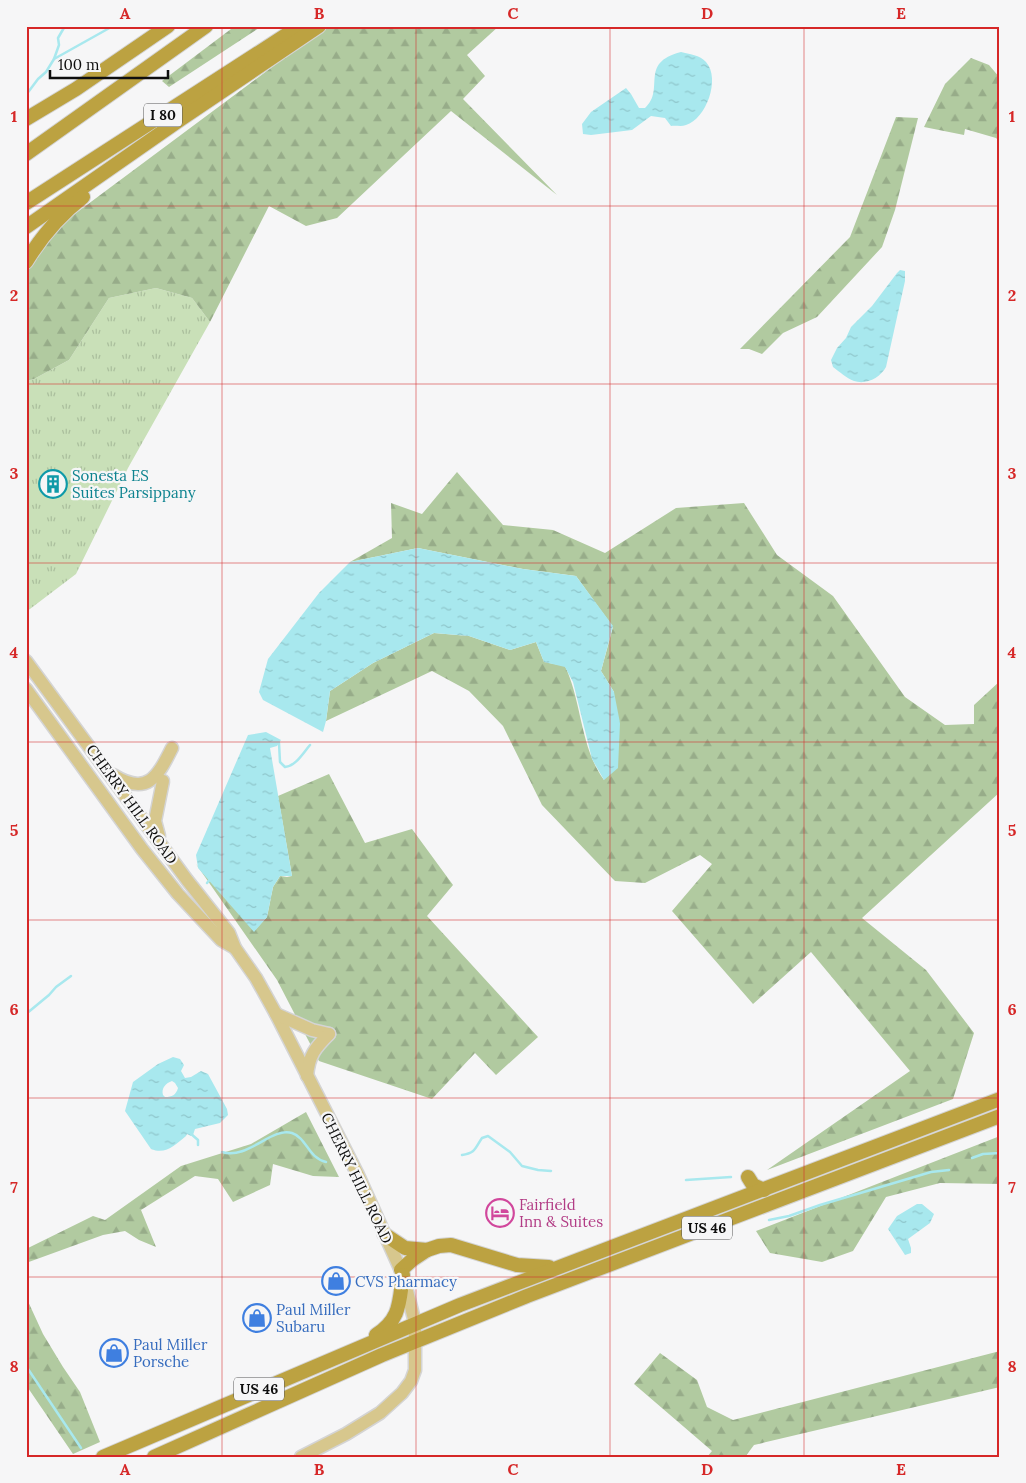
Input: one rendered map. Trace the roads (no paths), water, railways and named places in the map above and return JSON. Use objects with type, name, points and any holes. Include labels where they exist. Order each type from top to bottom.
[{"type":"highway","points":[[26,124],[168,26]]},
{"type":"highway","points":[[26,154],[206,26]]},
{"type":"highway","name":"I 80","points":[[26,203],[300,26]]},
{"type":"highway","points":[[26,227],[319,26]]},
{"type":"highway","points":[[26,119],[52,105]]},
{"type":"highway","points":[[26,262],[44,237],[71,207],[181,119]]},
{"type":"highway","name":"US 46","points":[[102,1457],[415,1323],[1000,1099]]},
{"type":"highway","name":"US 46","points":[[154,1457],[416,1342],[536,1293],[1000,1116]]},
{"type":"highway","points":[[748,1177],[753,1185],[764,1190]]},
{"type":"highway","points":[[384,1234],[405,1248],[426,1250]]},
{"type":"highway","points":[[360,1346],[380,1333],[394,1318],[398,1308],[402,1273],[412,1260],[426,1250],[451,1245],[517,1265],[560,1267]]},
{"type":"main road","name":"CHERRY HILL ROAD","points":[[26,661],[229,934],[235,948],[256,978],[276,1014],[358,1175],[402,1273],[415,1323],[416,1342],[414,1370],[411,1381],[402,1393],[380,1413],[346,1434],[302,1457]]},
{"type":"main road","name":"CHERRY HILL ROAD","points":[[26,689],[178,894],[221,940],[235,948]]},
{"type":"main road","points":[[110,774],[133,785],[144,784],[158,774],[172,748]]},
{"type":"main road","points":[[162,845],[155,821],[163,781]]},
{"type":"main road","points":[[276,1014],[312,1030],[329,1034],[314,1050],[308,1063],[307,1076]]},
{"type":"water","points":[[681,52],[704,60],[710,69],[712,78],[709,98],[700,115],[693,121],[684,126],[671,126],[665,118],[651,116],[632,130],[591,135],[583,134],[582,124],[591,112],[626,88],[639,108],[645,108],[651,101],[656,70],[660,63],[668,57]]},
{"type":"water","points":[[900,270],[905,271],[905,281],[886,367],[872,380],[854,381],[833,367],[831,360],[851,327],[872,306]]},
{"type":"water","points":[[418,548],[523,569],[576,576],[613,626],[601,671],[614,692],[620,723],[618,768],[604,780],[592,759],[573,682],[565,667],[544,662],[536,642],[510,650],[469,636],[434,633],[373,663],[330,691],[323,732],[263,700],[259,692],[268,659],[319,593],[350,562]]},
{"type":"water","points":[[266,732],[281,740],[277,746],[270,748],[292,876],[280,876],[273,887],[267,917],[254,932],[198,868],[196,855],[248,735]]},
{"type":"water","points":[[173,1057],[180,1059],[184,1065],[181,1071],[185,1078],[201,1071],[208,1074],[227,1109],[228,1115],[220,1123],[195,1129],[193,1135],[187,1134],[174,1146],[161,1151],[151,1149],[125,1111],[133,1082],[158,1064]],"holes":[[[172,1081],[178,1088],[175,1094],[165,1097],[163,1095],[164,1086]]]},
{"type":"water","points":[[917,1204],[922,1204],[934,1214],[930,1223],[908,1239],[911,1253],[905,1255],[888,1229],[897,1216]]},
{"type":"waterway","points":[[54,59],[59,45],[58,38],[65,26]]},
{"type":"waterway","points":[[26,95],[46,72],[54,59],[113,26]]},
{"type":"waterway","points":[[276,742],[279,743],[280,762],[285,767],[296,762],[310,745]]},
{"type":"waterway","points":[[207,883],[211,878]]},
{"type":"waterway","points":[[26,1014],[71,976]]},
{"type":"waterway","points":[[222,1152],[241,1152],[284,1132],[297,1136],[315,1156],[326,1162]]},
{"type":"waterway","points":[[190,1133],[198,1140],[198,1145]]},
{"type":"waterway","points":[[462,1155],[473,1151],[482,1138],[488,1136],[510,1152],[522,1166],[551,1171]]},
{"type":"waterway","points":[[972,1158],[983,1154],[1000,1153]]},
{"type":"waterway","points":[[769,1220],[789,1216],[931,1172],[949,1170]]},
{"type":"waterway","points":[[686,1180],[731,1177]]},
{"type":"waterway","points":[[26,1366],[81,1448]]},
{"type":"place","name":"Sonesta ES Suites Parsippany","points":[[53,484]]},
{"type":"place","name":"Fairfield Inn & Suites","points":[[500,1213]]},
{"type":"place","name":"CVS Pharmacy","points":[[336,1281]]},
{"type":"place","name":"Paul Miller Subaru","points":[[257,1318]]},
{"type":"place","name":"Paul Miller Porsche","points":[[114,1353]]}]
